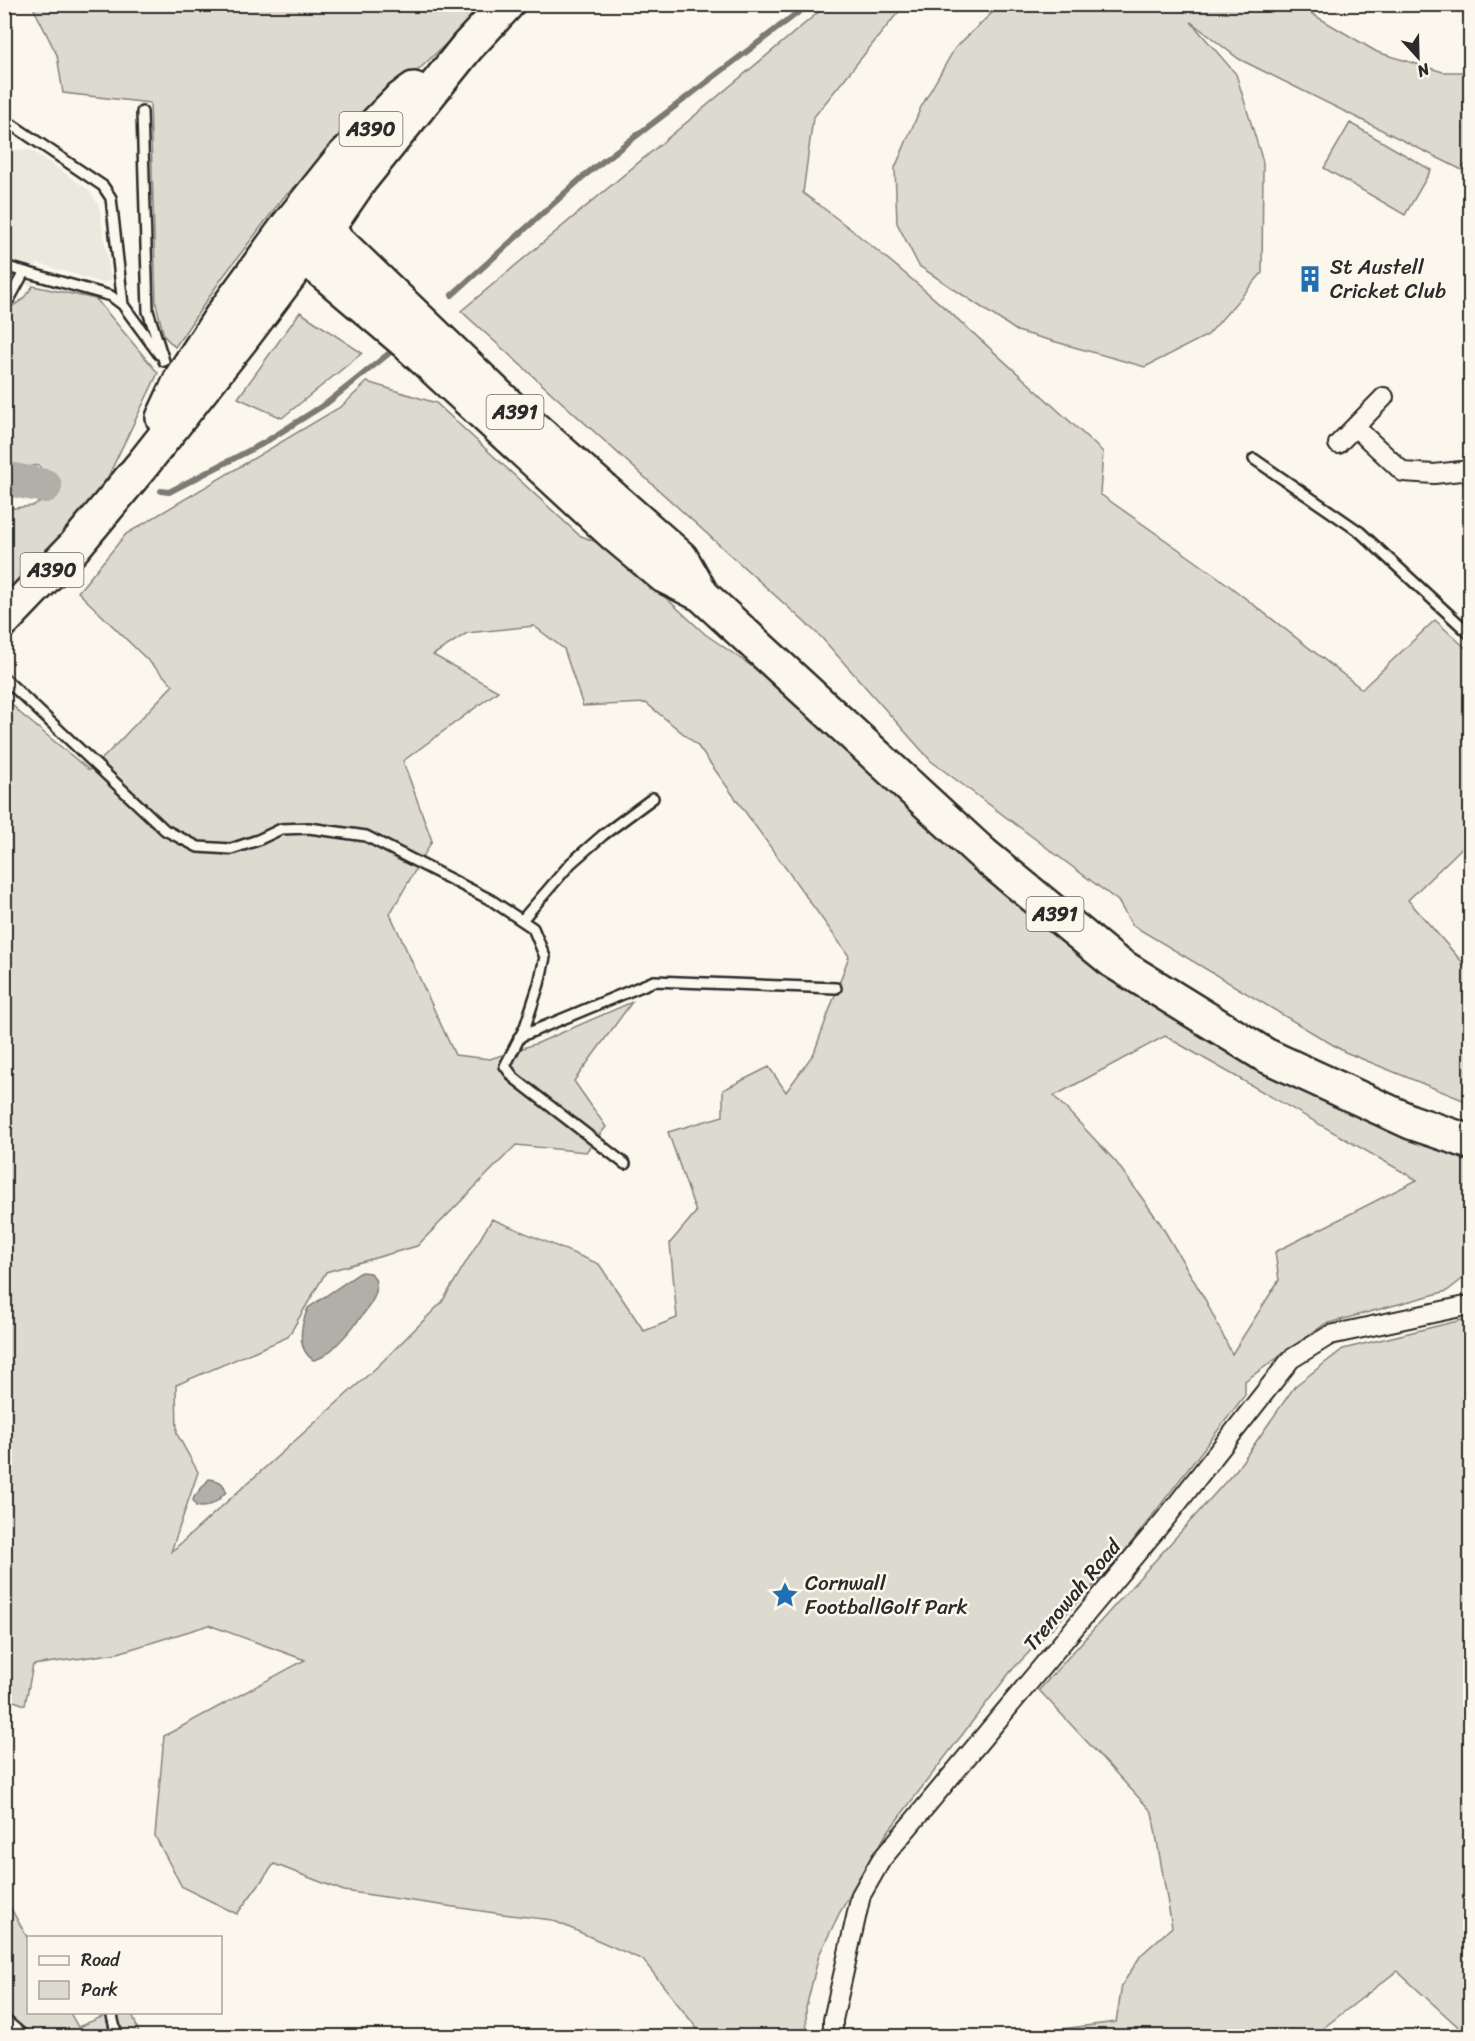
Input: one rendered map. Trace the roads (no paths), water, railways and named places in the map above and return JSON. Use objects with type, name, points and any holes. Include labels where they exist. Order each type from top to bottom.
[{"type":"highway","name":"A390","points":[[183,375],[304,256],[326,230],[361,179],[467,47],[507,4]]},
{"type":"highway","name":"A390","points":[[4,620],[74,547],[143,464],[183,375],[223,314],[289,224],[341,159],[390,110],[467,47]]},
{"type":"highway","points":[[289,224],[326,230]]},
{"type":"highway","name":"A391","points":[[289,224],[304,256],[408,344],[614,534],[664,576],[702,595],[983,854],[1113,961],[1265,1055],[1411,1122],[1470,1142]]},
{"type":"highway","name":"A391","points":[[326,230],[513,410],[681,558],[702,595]]},
{"type":"street","points":[[1338,444],[1384,397]]},
{"type":"street","points":[[1355,427],[1403,472],[1434,474],[1470,470]]},
{"type":"street","name":"Trenowah Road","points":[[833,2037],[833,2020],[861,1894],[881,1860],[1166,1518],[1291,1359],[1330,1335],[1470,1305]]},
{"type":"lane","points":[[142,112],[148,311],[183,375]]},
{"type":"lane","points":[[11,124],[103,186],[111,198],[123,305]]},
{"type":"lane","points":[[4,266],[111,296],[123,305],[183,375]]},
{"type":"lane","points":[[4,302],[10,298],[24,272]]},
{"type":"lane","points":[[1254,459],[1360,532],[1470,634]]},
{"type":"lane","points":[[4,678],[165,830],[198,847],[231,849],[281,829],[309,828],[366,836],[491,900],[533,928],[545,957],[539,984],[519,1037],[505,1066],[514,1078],[626,1164]]},
{"type":"lane","points":[[522,920],[571,863],[603,835],[653,798]]},
{"type":"lane","points":[[519,1037],[654,981],[836,988]]},
{"type":"lane","points":[[111,2014],[117,2037]]},
{"type":"lane","points":[[4,2019],[24,2037]]},
{"type":"waterway","points":[[452,295],[585,175],[809,4]]},
{"type":"waterway","points":[[161,491],[169,492],[262,444],[327,403],[397,347]]},
{"type":"waterway","points":[[4,480],[45,486]]},
{"type":"place","name":"St Austell Cricket Club","points":[[1310,279]]},
{"type":"place","name":"Cornwall FootballGolf Park","points":[[785,1595]]}]
